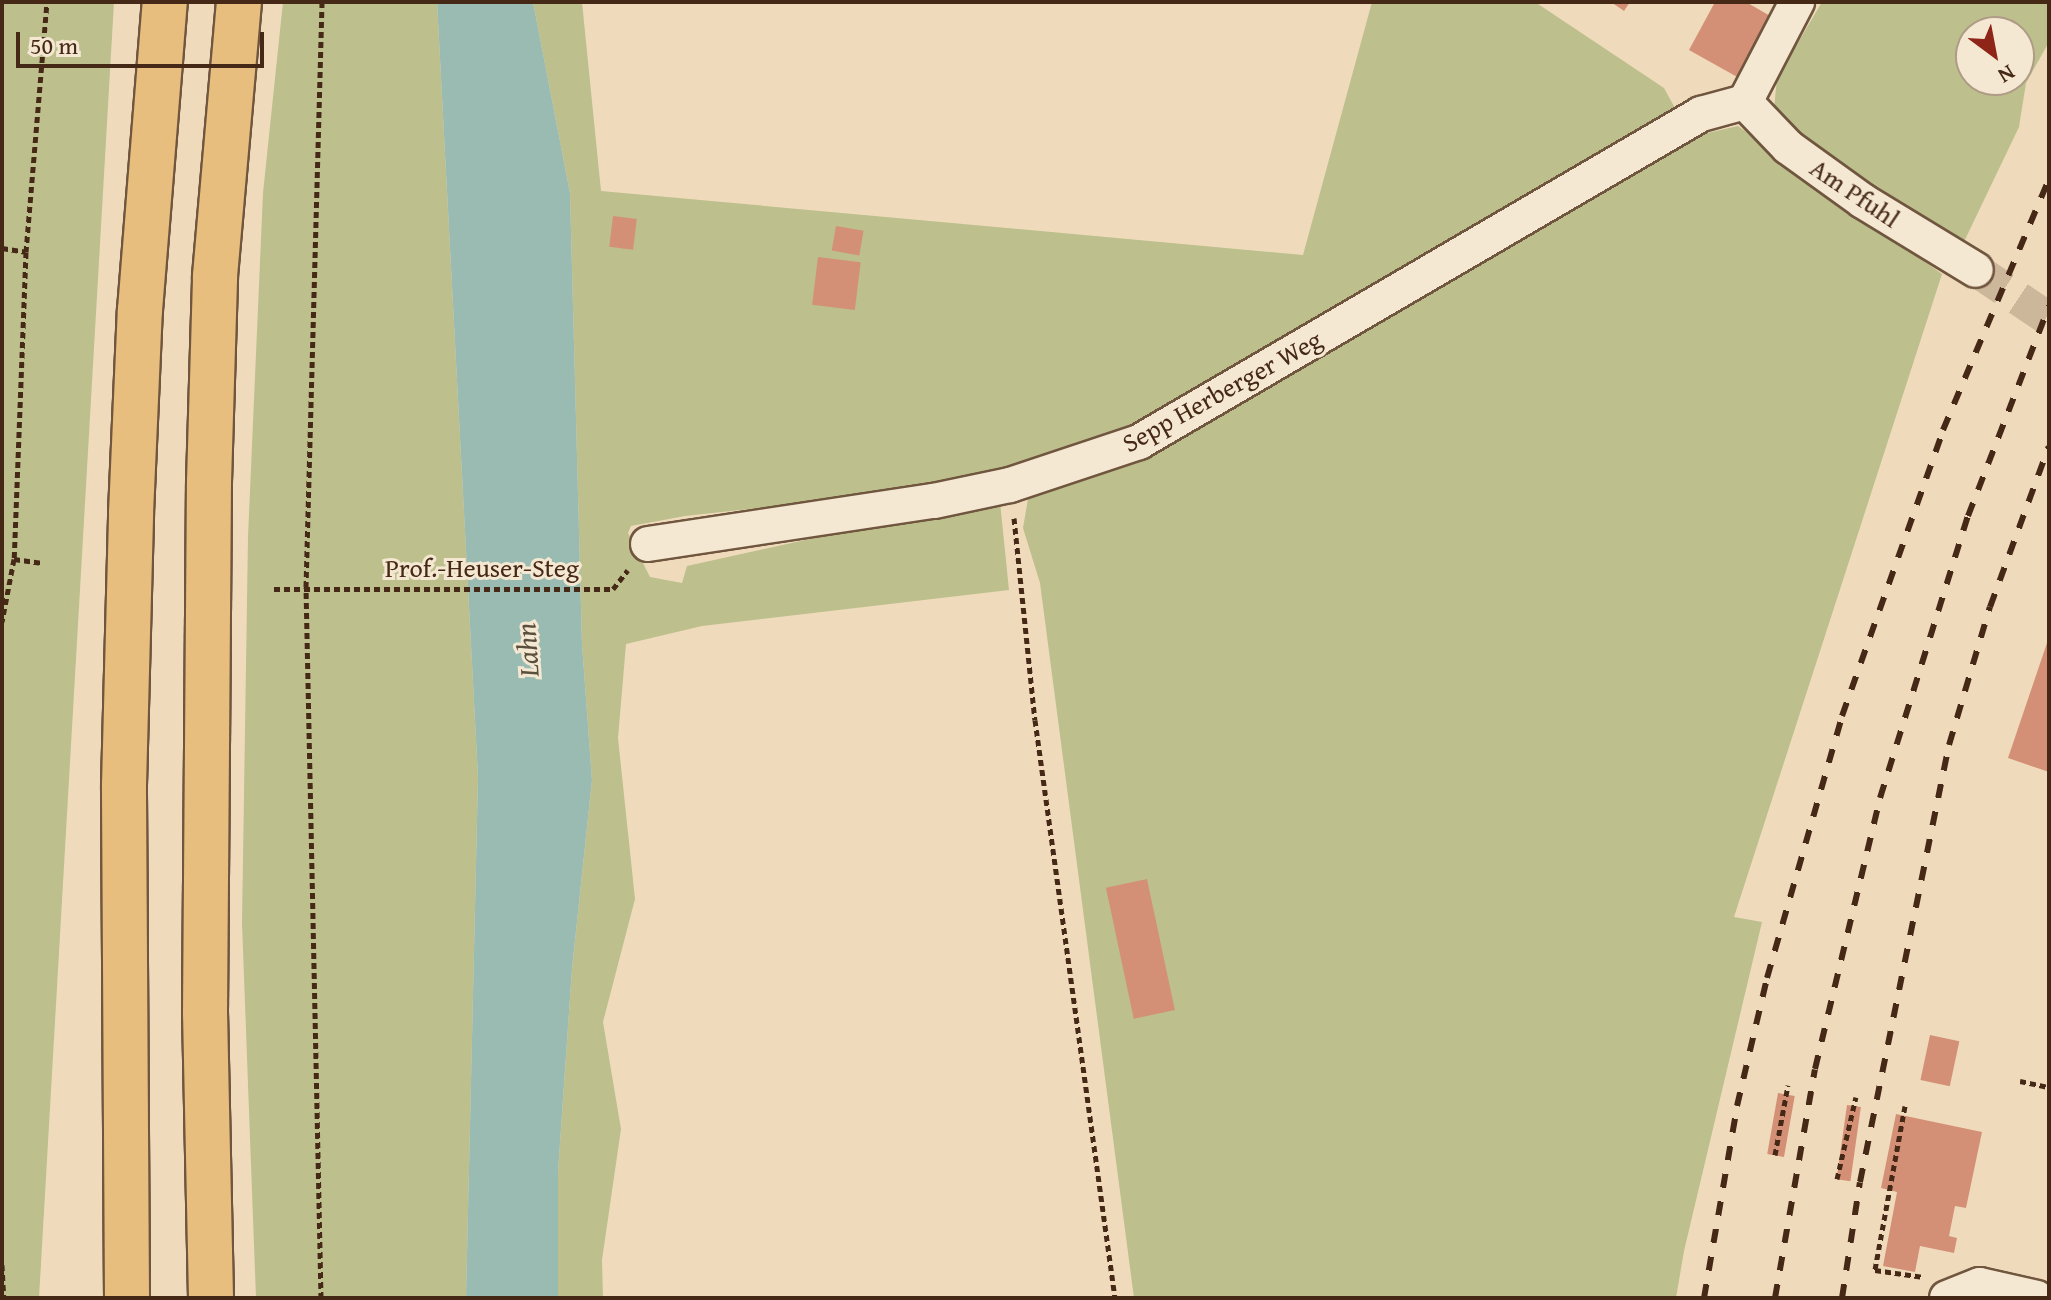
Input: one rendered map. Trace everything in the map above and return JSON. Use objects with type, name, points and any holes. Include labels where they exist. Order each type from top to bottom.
[{"type":"highway","points":[[127,1298],[124,785],[131,513],[140,310],[165,2]]},
{"type":"highway","points":[[211,1298],[205,1013],[209,482],[215,276],[239,2]]},
{"type":"street","points":[[1745,102],[1797,2]]},
{"type":"street","name":"Am Pfuhl","points":[[1745,102],[1788,147],[1863,201],[1976,270]]},
{"type":"street","name":"Sepp Herberger Weg","points":[[648,544],[934,501],[1010,485],[1139,442],[1701,114],[1745,102]]},
{"type":"street","points":[[1947,1298],[1982,1272],[2037,1298]]},
{"type":"path","points":[[2,622],[14,559],[26,252],[47,2]]},
{"type":"path","points":[[321,1298],[306,587],[322,2]]},
{"type":"path","points":[[2,248],[26,252]]},
{"type":"path","points":[[1010,485],[1035,720],[1115,1298]]},
{"type":"path","points":[[14,559],[41,563]]},
{"type":"path","name":"Prof.-Heuser-Steg","points":[[274,589],[613,589]]},
{"type":"path","points":[[2020,1081],[2049,1087]]},
{"type":"path","points":[[1775,1155],[1788,1085]]},
{"type":"path","points":[[1837,1179],[1856,1097]]},
{"type":"path","points":[[1905,1106],[1875,1270],[1982,1272]]},
{"type":"path","points":[[2,1265],[4,1298]]},
{"type":"green space","points":[[2,2],[114,2],[39,1298],[2,1298]]},
{"type":"green space","points":[[283,2],[437,2],[478,777],[466,1298],[256,1298],[242,923],[248,537],[263,193]]},
{"type":"green space","points":[[533,2],[582,2],[601,191],[1303,255],[1372,2],[1535,2],[1664,88],[1676,110],[1135,427],[932,489],[685,516],[631,526],[628,533],[650,577],[682,583],[687,566],[932,512],[1000,502],[1009,590],[702,626],[626,644],[618,738],[635,899],[603,1022],[621,1129],[602,1260],[603,1298],[558,1298],[558,1172],[572,969],[592,780],[582,644],[570,193]]},
{"type":"green space","points":[[1822,2],[2049,2],[2049,42],[2035,67],[2035,16],[1955,16],[1955,96],[2024,96],[2019,127],[1961,248],[1789,136],[1774,109],[1777,78]]},
{"type":"green space","points":[[1738,126],[1942,274],[1734,917],[1762,922],[1684,1251],[1676,1298],[1134,1298],[1040,583],[1023,528],[1029,493],[1145,452],[1703,134]]},
{"type":"water","name":"Lahn","points":[[437,2],[533,2],[570,193],[582,644],[592,780],[572,969],[558,1172],[558,1298],[466,1298],[478,777]]},
{"type":"building","points":[[1611,2],[1630,2],[1624,11]]},
{"type":"building","points":[[1715,2],[1746,2],[1772,17],[1739,78],[1689,50]]},
{"type":"building","points":[[613,216],[637,219],[633,250],[609,247]]},
{"type":"building","points":[[836,226],[864,231],[859,255],[832,251]]},
{"type":"building","points":[[818,257],[861,262],[855,310],[812,305]]},
{"type":"building","points":[[2049,637],[2049,772],[2008,758]]},
{"type":"building","points":[[1147,879],[1175,1010],[1134,1019],[1106,888]]},
{"type":"building","points":[[1930,1035],[1959,1041],[1950,1086],[1920,1080]]},
{"type":"building","points":[[1778,1093],[1795,1096],[1784,1157],[1767,1154]]},
{"type":"building","points":[[1847,1105],[1861,1107],[1850,1181],[1837,1179]]},
{"type":"building","points":[[1896,1114],[1982,1132],[1966,1208],[1955,1206],[1949,1236],[1957,1238],[1954,1253],[1920,1246],[1915,1272],[1883,1266],[1897,1192],[1881,1188]]},
{"type":"tunnel","points":[[1976,270],[2049,319]]},
{"type":"railway","points":[[1704,1298],[1737,1106],[1767,978],[1842,716],[1943,430],[2049,179]]},
{"type":"railway","points":[[1775,1298],[1815,1069],[1880,798],[1968,516],[2049,306]]},
{"type":"railway","points":[[1842,1298],[1860,1182],[1949,745],[1990,607],[2049,446]]}]
